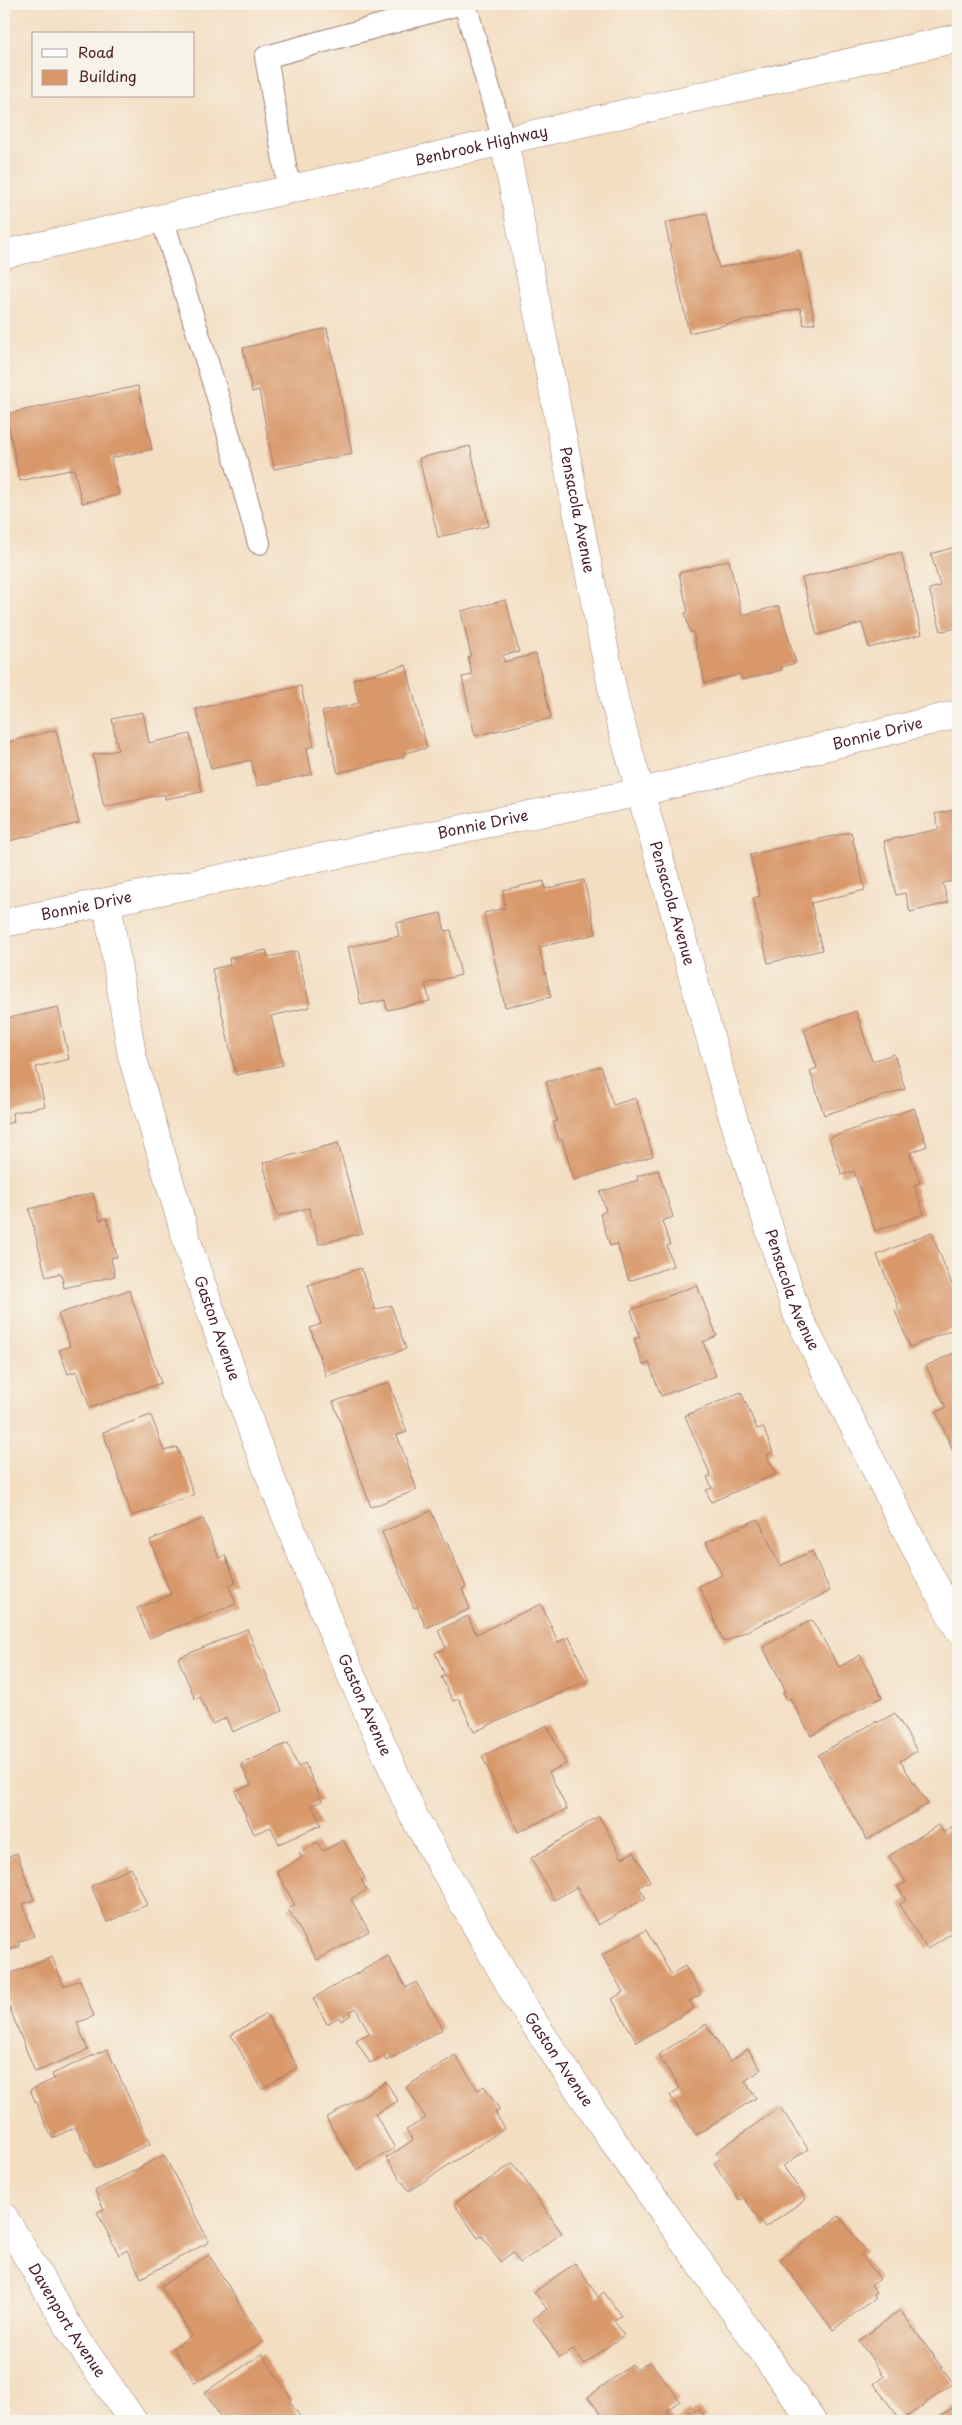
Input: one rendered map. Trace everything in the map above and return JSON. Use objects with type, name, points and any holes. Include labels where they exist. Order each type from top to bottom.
[{"type":"street","name":"Benbrook Highway","points":[[4,254],[958,38]]},
{"type":"street","name":"Pensacola Avenue","points":[[504,141],[616,703],[732,1114],[797,1314],[958,1628]]},
{"type":"street","name":"Bonnie Drive","points":[[4,923],[641,792],[958,714]]},
{"type":"street","name":"Gaston Avenue","points":[[107,902],[132,1056],[191,1254],[256,1442],[335,1638],[414,1815],[518,1999],[609,2135],[812,2421]]},
{"type":"street","name":"Davenport Avenue","points":[[4,2217],[12,2235],[73,2334],[134,2421]]},
{"type":"lane","points":[[289,189],[266,57],[459,4]]},
{"type":"lane","points":[[465,4],[504,141]]},
{"type":"lane","points":[[162,218],[220,404],[259,543]]},
{"type":"building","points":[[707,213],[719,268],[799,250],[815,323],[804,325],[800,308],[689,333],[665,223]]},
{"type":"building","points":[[327,328],[352,454],[274,469],[259,390],[252,392],[243,348]]},
{"type":"building","points":[[138,386],[152,449],[111,458],[119,495],[82,503],[74,469],[20,481],[6,414]]},
{"type":"building","points":[[470,446],[489,526],[438,537],[419,458]]},
{"type":"building","points":[[958,546],[958,628],[941,631],[929,589],[940,586],[931,554]]},
{"type":"building","points":[[901,552],[922,634],[869,648],[862,623],[817,635],[802,578]]},
{"type":"building","points":[[729,560],[742,615],[779,606],[796,663],[781,667],[782,670],[742,680],[740,674],[705,683],[693,632],[690,632],[685,613],[688,612],[679,573]]},
{"type":"building","points":[[506,600],[519,652],[503,655],[504,662],[536,654],[551,718],[475,736],[462,677],[472,675],[468,657],[471,656],[461,611]]},
{"type":"building","points":[[406,665],[427,748],[403,753],[404,757],[338,773],[322,712],[359,703],[353,679]]},
{"type":"building","points":[[301,686],[314,746],[307,748],[312,774],[257,786],[251,760],[211,769],[196,709]]},
{"type":"building","points":[[143,712],[149,743],[190,734],[202,792],[165,799],[165,794],[104,807],[93,755],[118,750],[112,719]]},
{"type":"building","points":[[56,730],[79,823],[9,841],[6,828],[4,829],[4,743]]},
{"type":"building","points":[[958,809],[958,880],[943,883],[948,903],[910,912],[905,893],[896,895],[884,841],[939,829],[935,814]]},
{"type":"building","points":[[851,832],[865,890],[811,903],[822,950],[768,963],[753,898],[760,896],[750,855]]},
{"type":"building","points":[[584,880],[596,934],[539,947],[551,997],[505,1007],[484,913],[505,908],[503,890],[544,881],[545,889]]},
{"type":"building","points":[[441,913],[445,931],[451,930],[461,975],[425,984],[430,1001],[387,1010],[385,1000],[361,1005],[348,947],[399,936],[396,923]]},
{"type":"building","points":[[266,950],[268,957],[297,951],[310,1007],[271,1016],[283,1065],[236,1075],[212,969],[230,965],[229,958]]},
{"type":"building","points":[[58,1007],[69,1059],[36,1067],[45,1106],[12,1113],[14,1122],[4,1124],[4,1019]]},
{"type":"building","points":[[856,1011],[872,1061],[894,1054],[905,1089],[824,1115],[810,1071],[817,1068],[804,1029]]},
{"type":"building","points":[[601,1066],[613,1105],[636,1098],[653,1156],[574,1180],[562,1139],[559,1140],[553,1122],[557,1121],[546,1082]]},
{"type":"building","points":[[914,1108],[927,1146],[910,1153],[920,1183],[914,1185],[924,1214],[875,1231],[854,1171],[842,1175],[829,1138]]},
{"type":"building","points":[[338,1143],[362,1233],[319,1244],[309,1208],[277,1216],[263,1163]]},
{"type":"building","points":[[658,1170],[673,1217],[662,1221],[670,1245],[667,1246],[673,1266],[629,1281],[617,1244],[610,1246],[600,1214],[606,1211],[600,1192],[638,1180],[637,1176]]},
{"type":"building","points":[[93,1193],[100,1220],[107,1218],[117,1257],[111,1258],[115,1276],[64,1288],[61,1273],[46,1277],[29,1209]]},
{"type":"building","points":[[931,1232],[958,1299],[958,1327],[910,1347],[895,1311],[899,1309],[877,1255]]},
{"type":"building","points":[[361,1268],[375,1310],[391,1305],[406,1349],[326,1376],[310,1328],[321,1324],[308,1285]]},
{"type":"building","points":[[697,1285],[717,1336],[703,1342],[716,1376],[661,1396],[649,1363],[643,1365],[634,1339],[640,1337],[631,1310]]},
{"type":"building","points":[[129,1290],[161,1383],[90,1408],[77,1371],[68,1374],[59,1350],[70,1346],[58,1314]]},
{"type":"building","points":[[958,1351],[958,1456],[956,1457],[936,1412],[946,1408],[926,1366]]},
{"type":"building","points":[[389,1382],[407,1432],[397,1435],[417,1490],[371,1507],[333,1402]]},
{"type":"building","points":[[741,1392],[757,1429],[763,1427],[773,1452],[767,1455],[776,1474],[711,1502],[706,1490],[712,1488],[707,1477],[711,1476],[685,1416]]},
{"type":"building","points":[[151,1415],[164,1451],[177,1447],[194,1495],[132,1516],[103,1432]]},
{"type":"building","points":[[431,1511],[445,1544],[447,1542],[466,1587],[462,1589],[470,1609],[426,1628],[417,1606],[414,1608],[382,1532]]},
{"type":"building","points":[[203,1519],[219,1558],[225,1555],[236,1583],[229,1586],[236,1604],[149,1638],[137,1608],[171,1595],[150,1540]]},
{"type":"building","points":[[758,1519],[780,1566],[812,1551],[830,1591],[724,1642],[699,1586],[722,1575],[706,1542]]},
{"type":"building","points":[[541,1604],[558,1642],[569,1637],[589,1680],[474,1732],[459,1699],[453,1701],[441,1677],[445,1675],[435,1653],[446,1648],[438,1630],[468,1616],[476,1634]]},
{"type":"building","points":[[812,1620],[839,1667],[860,1655],[882,1697],[811,1736],[790,1698],[787,1700],[783,1692],[786,1691],[763,1647]]},
{"type":"building","points":[[247,1629],[282,1711],[232,1732],[226,1718],[212,1724],[200,1697],[195,1699],[178,1658]]},
{"type":"building","points":[[895,1713],[917,1751],[900,1761],[928,1804],[867,1840],[818,1755],[877,1721],[877,1723]]},
{"type":"building","points":[[547,1725],[566,1764],[549,1772],[567,1809],[518,1832],[482,1756]]},
{"type":"building","points":[[288,1743],[298,1767],[305,1763],[322,1801],[312,1805],[321,1825],[279,1844],[271,1827],[254,1834],[235,1791],[251,1785],[241,1764]]},
{"type":"building","points":[[599,1816],[622,1858],[634,1852],[650,1881],[639,1887],[646,1898],[598,1925],[577,1887],[554,1900],[531,1858]]},
{"type":"building","points":[[958,1823],[958,1929],[927,1949],[899,1905],[906,1900],[898,1887],[906,1882],[889,1856],[938,1825],[943,1833]]},
{"type":"building","points":[[343,1840],[365,1878],[361,1880],[367,1890],[351,1899],[369,1931],[317,1960],[288,1909],[295,1905],[277,1872],[302,1858],[299,1853],[317,1842],[323,1851]]},
{"type":"building","points":[[17,1853],[34,1900],[23,1904],[34,1936],[18,1942],[20,1946],[4,1952],[4,1854],[6,1858]]},
{"type":"building","points":[[131,1868],[147,1905],[107,1922],[91,1886]]},
{"type":"building","points":[[646,1930],[671,1974],[685,1966],[701,1994],[689,2001],[694,2008],[637,2042],[612,1999],[623,1992],[602,1955]]},
{"type":"building","points":[[388,1956],[406,1988],[416,1982],[443,2029],[386,2061],[384,2056],[370,2063],[356,2040],[369,2033],[356,2008],[349,2012],[351,2015],[341,2021],[339,2017],[327,2024],[313,1998]]},
{"type":"building","points":[[52,1957],[64,1986],[80,1980],[94,2016],[77,2023],[88,2050],[35,2072],[4,1994],[4,1976]]},
{"type":"building","points":[[266,2014],[298,2067],[262,2089],[231,2035]]},
{"type":"building","points":[[706,2024],[730,2061],[748,2049],[761,2070],[745,2081],[756,2098],[696,2135],[670,2095],[680,2088],[658,2055]]},
{"type":"building","points":[[107,2049],[150,2144],[96,2169],[76,2127],[52,2138],[30,2090],[54,2079],[52,2074]]},
{"type":"building","points":[[455,2055],[478,2090],[484,2086],[500,2110],[495,2113],[505,2128],[409,2191],[386,2158],[413,2140],[406,2130],[426,2118],[406,2087]]},
{"type":"building","points":[[386,2082],[398,2101],[375,2114],[395,2148],[357,2170],[326,2118]]},
{"type":"building","points":[[780,2107],[808,2149],[783,2166],[806,2199],[765,2227],[744,2198],[739,2200],[714,2163],[720,2159],[716,2152]]},
{"type":"building","points":[[164,2155],[209,2242],[141,2278],[127,2250],[119,2255],[97,2212],[104,2209],[95,2191]]},
{"type":"building","points":[[513,2163],[562,2233],[520,2263],[513,2252],[500,2262],[482,2236],[478,2238],[454,2204]]},
{"type":"building","points":[[839,2216],[865,2250],[861,2254],[880,2279],[871,2285],[876,2292],[873,2294],[875,2298],[833,2330],[780,2260]]},
{"type":"building","points":[[209,2255],[263,2341],[195,2383],[173,2348],[192,2336],[161,2286]]},
{"type":"building","points":[[575,2263],[598,2297],[604,2292],[621,2316],[614,2320],[624,2335],[584,2364],[573,2349],[560,2358],[533,2319],[547,2309],[534,2292]]},
{"type":"building","points":[[900,2310],[953,2383],[901,2421],[874,2384],[884,2376],[859,2341]]},
{"type":"building","points":[[262,2354],[292,2400],[290,2402],[303,2421],[223,2421],[205,2392]]},
{"type":"building","points":[[650,2361],[680,2401],[667,2410],[674,2421],[606,2421],[588,2397],[632,2364],[637,2370]]},
{"type":"building","points":[[955,2406],[958,2410],[958,2421],[934,2421]]},
{"type":"building","points":[[699,2408],[706,2418],[702,2421],[675,2421],[689,2411],[691,2414]]}]
